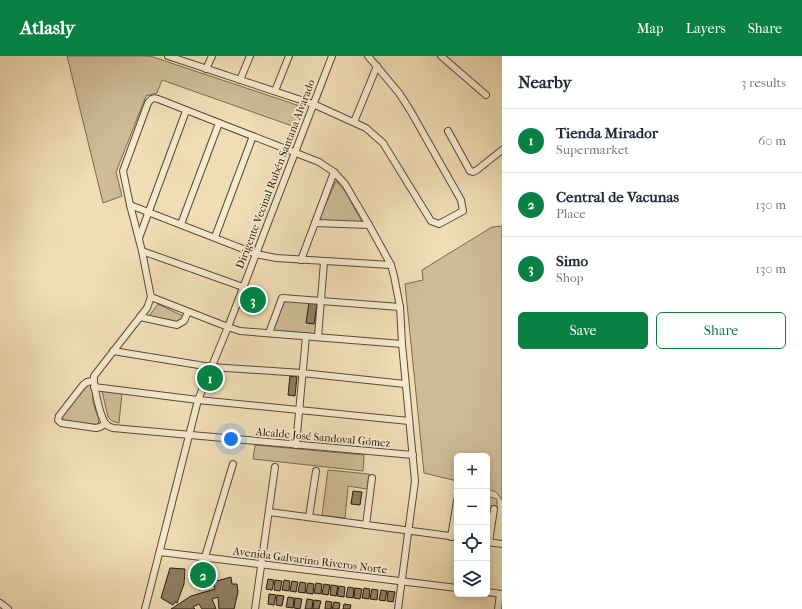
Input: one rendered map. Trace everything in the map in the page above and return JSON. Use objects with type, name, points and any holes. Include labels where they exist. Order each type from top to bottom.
[{"type":"street","points":[[171,56],[313,104],[366,128],[383,143],[431,220],[439,224],[463,211],[461,200],[410,110],[399,93],[368,56]]},
{"type":"street","points":[[206,69],[212,56]]},
{"type":"street","points":[[240,80],[250,56]]},
{"type":"street","points":[[275,91],[289,56]]},
{"type":"street","name":"Dirigente Vecinal Rubén Santana Alvarado","points":[[145,609],[198,400],[228,327],[332,56]]},
{"type":"street","points":[[441,56],[486,95]]},
{"type":"street","points":[[354,122],[377,66]]},
{"type":"street","points":[[398,609],[415,481],[413,455],[405,384],[400,307],[391,265],[345,184],[334,172],[319,162],[156,98],[152,99],[148,103],[123,169],[151,297],[147,308],[96,372],[94,384],[105,424],[96,428],[61,423],[58,420],[59,416],[87,382],[94,384],[198,400],[409,421]]},
{"type":"street","points":[[139,238],[186,111]]},
{"type":"street","points":[[182,224],[219,123]]},
{"type":"street","points":[[448,131],[470,171],[473,172],[477,170],[502,150]]},
{"type":"street","points":[[215,237],[253,136]]},
{"type":"street","points":[[301,260],[334,172]]},
{"type":"street","points":[[130,205],[256,254],[276,258],[324,262],[391,265]]},
{"type":"street","points":[[315,223],[369,225]]},
{"type":"street","points":[[142,252],[243,287]]},
{"type":"street","points":[[318,337],[324,262]]},
{"type":"street","points":[[151,297],[240,331],[402,344]]},
{"type":"street","points":[[268,333],[282,298],[400,307]]},
{"type":"street","points":[[140,317],[177,325],[184,321],[188,312]]},
{"type":"street","points":[[296,445],[306,336]]},
{"type":"street","points":[[112,351],[211,367],[302,373],[405,384]]},
{"type":"street","name":"Alcalde José Sandoval Gómez","points":[[105,424],[113,428],[413,455]]},
{"type":"street","points":[[205,557],[233,464]]},
{"type":"street","points":[[255,609],[275,467]]},
{"type":"street","points":[[309,517],[316,471]]},
{"type":"street","points":[[366,525],[372,478]]},
{"type":"street","points":[[490,531],[494,509]]},
{"type":"street","points":[[269,512],[454,537]]},
{"type":"street","points":[[490,542],[502,544]]},
{"type":"street","name":"Avenida Galvarino Riveros Norte","points":[[160,552],[454,588]]},
{"type":"street","points":[[490,592],[501,594],[498,609]]},
{"type":"street","points":[[0,603],[8,609]]},
{"type":"shaded area","points":[[67,56],[150,56],[303,107],[295,127],[162,80],[157,93],[146,96],[116,172],[122,196],[103,203]]},
{"type":"shaded area","points":[[336,181],[345,191],[362,222],[318,221]]},
{"type":"shaded area","points":[[502,226],[502,500],[496,492],[490,490],[490,453],[454,453],[454,480],[424,473],[405,284],[423,280],[422,270],[492,227]]},
{"type":"shaded area","points":[[283,299],[320,301],[318,337],[269,332]]},
{"type":"shaded area","points":[[158,304],[185,317],[178,322],[149,316]]},
{"type":"shaded area","points":[[92,382],[93,403],[99,420],[98,424],[95,425],[62,420],[62,416],[88,383]]},
{"type":"shaded area","points":[[102,391],[122,393],[119,423],[112,421],[108,417]]},
{"type":"shaded area","points":[[255,445],[364,455],[363,471],[253,459]]},
{"type":"shaded area","points":[[328,470],[369,474],[367,489],[348,486],[345,518],[322,515]]},
{"type":"shaded area","points":[[490,497],[497,499],[497,508],[491,508],[490,513]]},
{"type":"building","points":[[309,303],[317,304],[314,324],[306,323]]},
{"type":"building","points":[[290,376],[297,377],[295,396],[288,395]]},
{"type":"building","points":[[353,491],[362,492],[360,505],[351,504]]},
{"type":"building","points":[[170,568],[185,569],[184,584],[177,603],[175,602],[173,605],[161,598]]},
{"type":"building","points":[[197,568],[209,569],[208,581],[197,581]]},
{"type":"building","points":[[231,577],[232,584],[237,584],[238,592],[234,609],[219,609],[218,597],[212,599],[216,609],[202,609],[199,604],[193,607],[195,609],[171,609],[191,596],[215,589],[213,582]]},
{"type":"building","points":[[268,579],[274,580],[272,590],[266,589]]},
{"type":"building","points":[[275,580],[282,581],[280,591],[274,590]]},
{"type":"building","points":[[284,580],[290,581],[289,591],[282,590]]},
{"type":"building","points":[[292,581],[298,582],[296,592],[290,591]]},
{"type":"building","points":[[300,582],[306,583],[305,593],[298,592]]},
{"type":"building","points":[[308,583],[314,584],[313,594],[306,593]]},
{"type":"building","points":[[316,583],[322,584],[321,594],[314,593]]},
{"type":"building","points":[[324,584],[330,585],[328,595],[322,594]]},
{"type":"building","points":[[331,585],[338,586],[336,596],[330,595]]},
{"type":"building","points":[[339,586],[345,587],[344,597],[337,596]]},
{"type":"building","points":[[348,587],[354,588],[353,598],[346,597]]},
{"type":"building","points":[[355,588],[362,589],[360,599],[354,598]]},
{"type":"building","points":[[364,588],[370,589],[369,599],[362,598]]},
{"type":"building","points":[[372,589],[378,590],[377,600],[370,599]]},
{"type":"building","points":[[381,590],[387,591],[385,601],[379,600]]},
{"type":"building","points":[[388,591],[395,592],[393,602],[387,601]]},
{"type":"building","points":[[269,594],[276,595],[274,605],[268,604]]},
{"type":"building","points":[[277,595],[284,596],[282,606],[276,605]]},
{"type":"building","points":[[288,597],[294,598],[293,608],[286,607]]},
{"type":"building","points":[[295,598],[302,599],[300,609],[294,608]]},
{"type":"building","points":[[307,599],[313,600],[312,609],[305,609]]},
{"type":"building","points":[[314,600],[321,601],[319,609],[313,609]]},
{"type":"building","points":[[326,601],[332,602],[331,609],[325,609]]},
{"type":"building","points":[[334,602],[340,603],[339,609],[332,609]]},
{"type":"building","points":[[344,604],[351,605],[350,609],[343,609]]},
{"type":"place","name":"Simo","points":[[253,300]]},
{"type":"place","name":"Tienda Mirador","points":[[210,378]]},
{"type":"place","name":"Central de Vacunas","points":[[203,575]]}]
